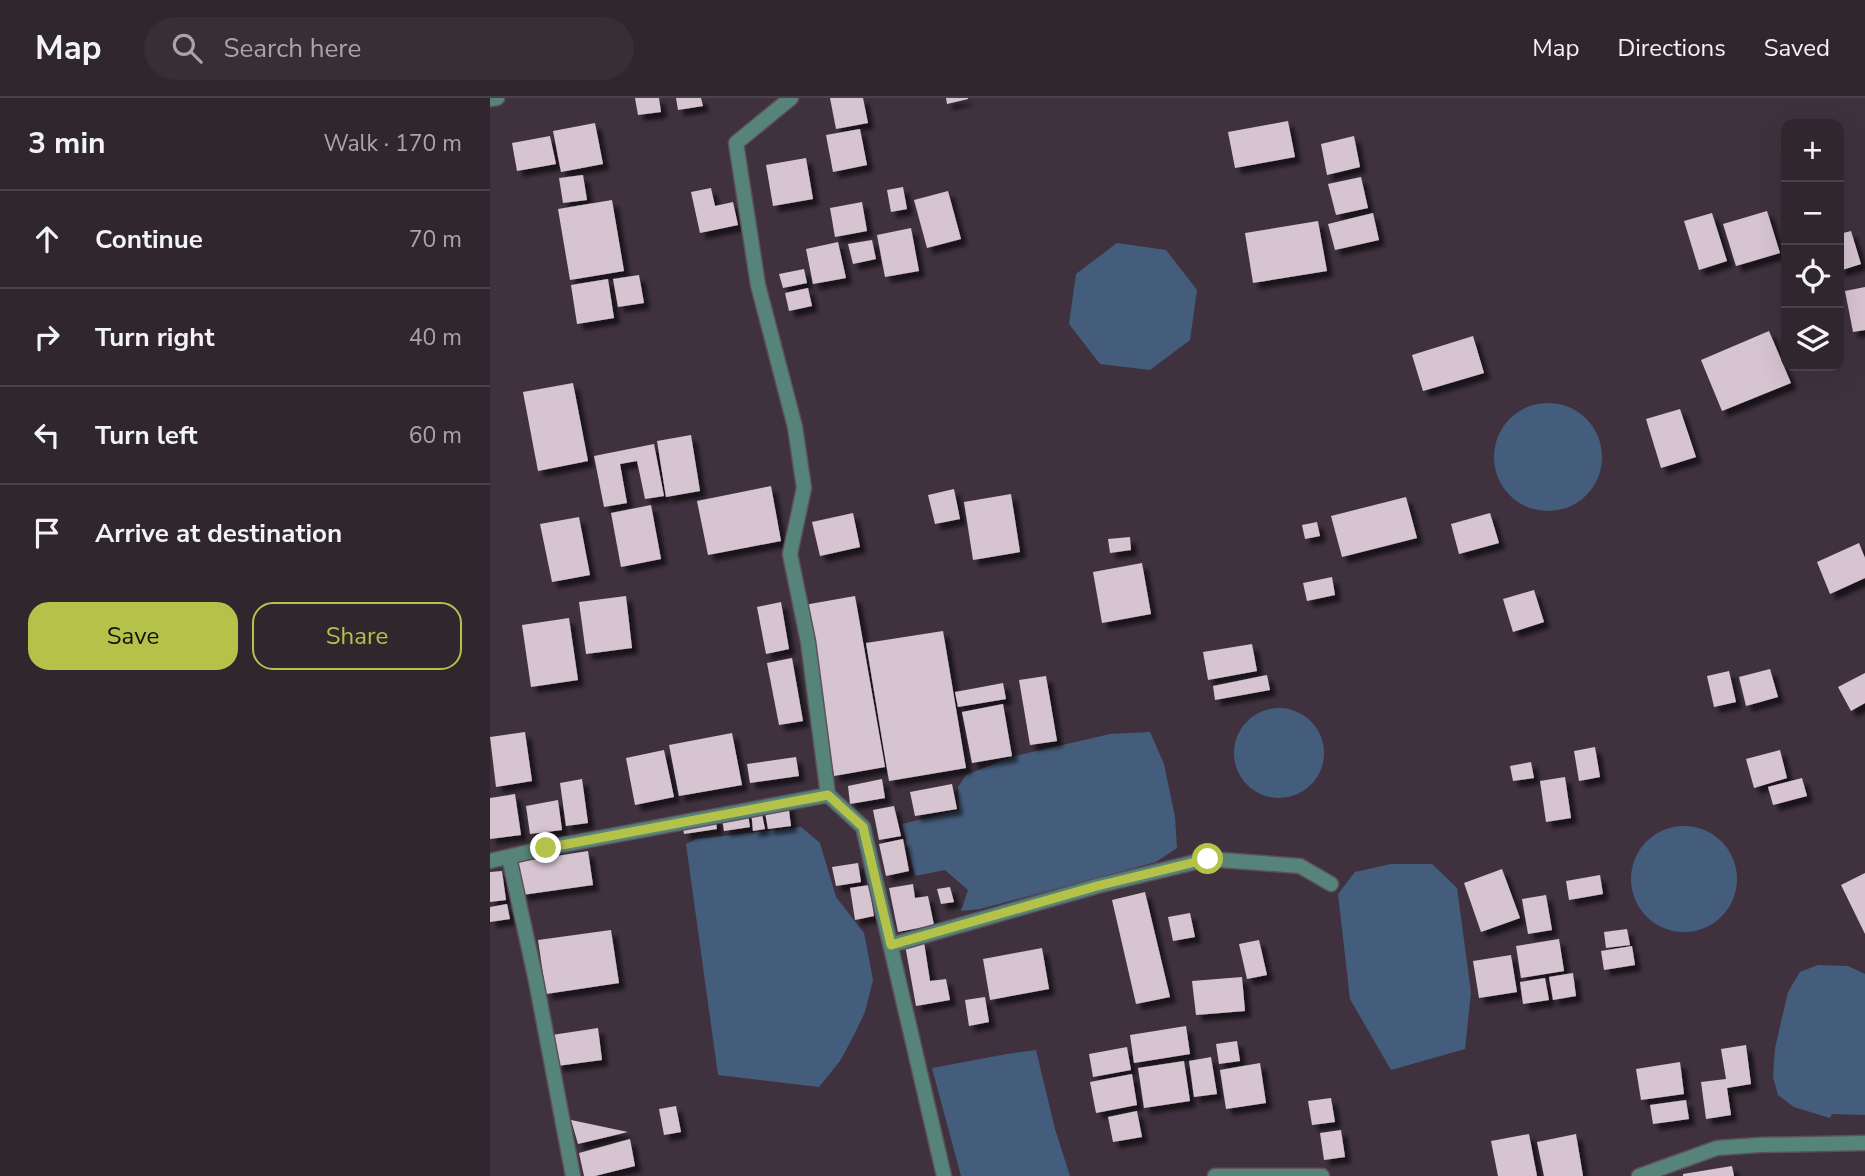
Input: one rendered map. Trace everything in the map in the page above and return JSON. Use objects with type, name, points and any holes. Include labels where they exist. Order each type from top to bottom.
[{"type":"street","points":[[490,99],[497,98]]},
{"type":"street","points":[[791,98],[736,143],[758,285],[795,427],[804,488],[790,554],[808,642],[828,795],[863,827],[944,1176]]},
{"type":"street","points":[[490,861],[828,795]]},
{"type":"street","points":[[509,857],[573,1176]]},
{"type":"street","points":[[891,945],[1097,886],[1208,859],[1300,866],[1331,884]]},
{"type":"street","points":[[1639,1176],[1717,1148],[1865,1143]]},
{"type":"street","points":[[1215,1176],[1322,1176]]},
{"type":"water","points":[[1117,243],[1166,250],[1197,290],[1190,340],[1150,370],[1100,364],[1069,324],[1076,274]]},
{"type":"water","points":[[1548,403],[1569,407],[1586,419],[1598,436],[1602,457],[1598,478],[1586,495],[1569,507],[1548,511],[1527,507],[1510,495],[1498,478],[1494,457],[1498,436],[1510,419],[1527,407]]},
{"type":"water","points":[[1270,708],[1288,708],[1304,715],[1317,728],[1324,744],[1324,762],[1317,778],[1304,791],[1288,798],[1270,798],[1254,791],[1241,778],[1234,762],[1234,744],[1241,728],[1254,715]]},
{"type":"water","points":[[1150,732],[1164,764],[1175,817],[1177,848],[1156,862],[980,909],[961,911],[968,890],[945,870],[915,876],[902,824],[959,810],[958,787],[966,775],[1011,757],[1110,734]]},
{"type":"water","points":[[1684,826],[1704,830],[1721,842],[1733,859],[1737,879],[1733,899],[1721,916],[1704,928],[1684,932],[1664,928],[1647,916],[1635,899],[1631,879],[1635,859],[1647,842],[1664,830]]},
{"type":"water","points":[[801,827],[820,843],[836,897],[864,933],[873,980],[865,1012],[840,1061],[819,1087],[718,1075],[686,844],[696,839]]},
{"type":"water","points":[[1391,864],[1432,864],[1457,888],[1471,992],[1465,1049],[1391,1070],[1350,999],[1338,894],[1355,872]]},
{"type":"water","points":[[1818,965],[1848,966],[1865,974],[1865,1115],[1832,1114],[1830,1118],[1794,1107],[1778,1095],[1773,1077],[1775,1048],[1788,992],[1800,972]]},
{"type":"water","points":[[1036,1050],[1055,1129],[1070,1176],[961,1176],[932,1068]]},
{"type":"building","points":[[635,98],[659,98],[661,112],[638,115]]},
{"type":"building","points":[[676,98],[701,98],[703,106],[678,110]]},
{"type":"building","points":[[830,98],[863,98],[868,123],[836,129]]},
{"type":"building","points":[[946,98],[968,98],[968,99],[947,104]]},
{"type":"building","points":[[1288,121],[1295,157],[1235,168],[1228,132]]},
{"type":"building","points":[[595,123],[603,164],[561,172],[553,131]]},
{"type":"building","points":[[860,129],[867,165],[833,172],[826,135]]},
{"type":"building","points":[[550,136],[556,164],[517,171],[512,143]]},
{"type":"building","points":[[1354,136],[1360,167],[1327,175],[1321,144]]},
{"type":"building","points":[[806,158],[813,199],[773,206],[766,165]]},
{"type":"building","points":[[583,175],[587,200],[563,203],[559,178]]},
{"type":"building","points":[[1361,177],[1368,208],[1336,215],[1328,184]]},
{"type":"building","points":[[903,187],[907,209],[891,212],[887,190]]},
{"type":"building","points":[[711,188],[715,206],[733,202],[738,225],[700,233],[691,192]]},
{"type":"building","points":[[948,191],[961,239],[927,248],[914,200]]},
{"type":"building","points":[[612,200],[624,271],[570,280],[558,209]]},
{"type":"building","points":[[862,202],[867,231],[835,237],[830,208]]},
{"type":"building","points":[[1767,211],[1780,253],[1736,266],[1723,224]]},
{"type":"building","points":[[1373,213],[1379,240],[1335,250],[1328,224]]},
{"type":"building","points":[[1712,213],[1727,261],[1699,270],[1684,221]]},
{"type":"building","points":[[1318,221],[1327,271],[1253,283],[1245,233]]},
{"type":"building","points":[[911,228],[919,271],[885,277],[877,235]]},
{"type":"building","points":[[1851,231],[1861,264],[1844,269],[1844,245],[1844,233]]},
{"type":"building","points":[[872,240],[876,259],[853,264],[848,244]]},
{"type":"building","points":[[838,242],[846,278],[813,284],[806,249]]},
{"type":"building","points":[[804,269],[807,283],[783,288],[779,274]]},
{"type":"building","points":[[639,275],[644,303],[618,307],[613,279]]},
{"type":"building","points":[[608,279],[614,318],[577,324],[571,285]]},
{"type":"building","points":[[1865,287],[1865,330],[1853,332],[1845,291]]},
{"type":"building","points":[[808,288],[812,306],[789,311],[785,293]]},
{"type":"building","points":[[1769,331],[1781,359],[1781,371],[1786,371],[1791,383],[1722,411],[1701,360]]},
{"type":"building","points":[[1473,336],[1484,373],[1423,391],[1412,355]]},
{"type":"building","points":[[573,383],[588,461],[538,471],[523,392]]},
{"type":"building","points":[[1680,409],[1696,457],[1661,468],[1646,419]]},
{"type":"building","points":[[691,435],[700,491],[666,497],[657,441]]},
{"type":"building","points":[[654,444],[664,496],[645,499],[637,461],[620,464],[627,503],[604,507],[594,456]]},
{"type":"building","points":[[771,486],[781,541],[708,555],[697,501]]},
{"type":"building","points":[[954,489],[960,519],[935,524],[928,495]]},
{"type":"building","points":[[1011,494],[1020,552],[973,560],[964,502]]},
{"type":"building","points":[[1406,497],[1417,538],[1342,557],[1331,516]]},
{"type":"building","points":[[651,505],[661,559],[621,567],[611,513]]},
{"type":"building","points":[[853,513],[860,547],[820,556],[812,522]]},
{"type":"building","points":[[1490,513],[1499,543],[1459,554],[1451,524]]},
{"type":"building","points":[[579,517],[590,575],[552,582],[540,524]]},
{"type":"building","points":[[1317,522],[1320,536],[1305,539],[1302,525]]},
{"type":"building","points":[[1130,537],[1131,550],[1110,553],[1108,539]]},
{"type":"building","points":[[1859,543],[1865,558],[1865,578],[1830,594],[1817,562]]},
{"type":"building","points":[[1142,563],[1151,614],[1102,623],[1093,572]]},
{"type":"building","points":[[1332,577],[1335,595],[1307,601],[1303,583]]},
{"type":"building","points":[[1534,590],[1544,622],[1513,632],[1503,599]]},
{"type":"building","points":[[626,596],[632,648],[586,654],[579,602]]},
{"type":"building","points":[[855,596],[885,767],[834,776],[804,605]]},
{"type":"building","points":[[781,602],[789,649],[766,654],[757,607]]},
{"type":"building","points":[[569,618],[578,680],[531,687],[522,625]]},
{"type":"building","points":[[943,631],[966,768],[889,781],[866,643]]},
{"type":"building","points":[[1252,644],[1257,671],[1208,680],[1203,652]]},
{"type":"building","points":[[792,658],[803,721],[779,725],[767,663]]},
{"type":"building","points":[[1770,669],[1778,697],[1746,706],[1739,677]]},
{"type":"building","points":[[1729,671],[1736,702],[1714,707],[1707,676]]},
{"type":"building","points":[[1865,673],[1865,703],[1851,711],[1838,687]]},
{"type":"building","points":[[1267,675],[1270,690],[1215,700],[1213,686]]},
{"type":"building","points":[[1046,676],[1057,741],[1030,745],[1019,680]]},
{"type":"building","points":[[1003,683],[1006,699],[958,707],[955,692]]},
{"type":"building","points":[[1003,704],[1012,756],[972,763],[962,712]]},
{"type":"building","points":[[525,732],[532,781],[496,787],[490,737]]},
{"type":"building","points":[[732,733],[742,785],[679,796],[669,745]]},
{"type":"building","points":[[1595,747],[1600,777],[1579,781],[1574,751]]},
{"type":"building","points":[[664,750],[674,797],[635,805],[626,758]]},
{"type":"building","points":[[1780,750],[1787,778],[1754,788],[1746,759]]},
{"type":"building","points":[[796,757],[799,776],[750,783],[747,764]]},
{"type":"building","points":[[1531,762],[1534,778],[1513,781],[1510,766]]},
{"type":"building","points":[[1565,777],[1571,818],[1546,822],[1540,781]]},
{"type":"building","points":[[1802,778],[1807,796],[1773,805],[1768,787]]},
{"type":"building","points":[[582,779],[588,823],[566,826],[560,783]]},
{"type":"building","points":[[882,779],[885,798],[850,804],[848,786]]},
{"type":"building","points":[[952,784],[957,809],[915,816],[910,792]]},
{"type":"building","points":[[515,794],[521,835],[490,839],[490,798]]},
{"type":"building","points":[[558,800],[562,830],[530,834],[526,806]]},
{"type":"building","points":[[788,803],[791,826],[768,829],[764,807]]},
{"type":"building","points":[[894,806],[901,836],[879,840],[873,810]]},
{"type":"building","points":[[747,808],[750,827],[724,831],[721,812]]},
{"type":"building","points":[[761,809],[765,829],[753,831],[751,810]]},
{"type":"building","points":[[714,810],[717,829],[684,834],[681,815]]},
{"type":"building","points":[[903,839],[909,871],[886,876],[879,844]]},
{"type":"building","points":[[588,851],[593,885],[522,895],[518,862]]},
{"type":"building","points":[[858,863],[861,882],[836,886],[832,867]]},
{"type":"building","points":[[1502,869],[1520,918],[1481,932],[1464,883]]},
{"type":"building","points":[[502,871],[506,900],[490,902],[490,872]]},
{"type":"building","points":[[1865,873],[1865,934],[1841,885]]},
{"type":"building","points":[[1600,875],[1603,894],[1569,900],[1566,881]]},
{"type":"building","points":[[913,884],[915,898],[928,896],[934,925],[898,932],[889,888]]},
{"type":"building","points":[[869,885],[874,916],[855,920],[850,888]]},
{"type":"building","points":[[950,887],[954,902],[941,904],[937,889]]},
{"type":"building","points":[[1145,892],[1170,997],[1136,1004],[1112,900]]},
{"type":"building","points":[[1546,895],[1552,930],[1528,934],[1522,899]]},
{"type":"building","points":[[507,904],[510,919],[490,922],[490,907]]},
{"type":"building","points":[[1190,913],[1195,937],[1173,941],[1168,917]]},
{"type":"building","points":[[1627,929],[1630,945],[1606,948],[1604,932]]},
{"type":"building","points":[[611,930],[619,983],[546,994],[538,940]]},
{"type":"building","points":[[1559,939],[1564,971],[1521,978],[1516,946]]},
{"type":"building","points":[[1259,940],[1267,975],[1247,979],[1239,944]]},
{"type":"building","points":[[924,942],[930,981],[946,979],[950,1000],[916,1006],[905,945]]},
{"type":"building","points":[[1632,946],[1635,965],[1604,970],[1601,951]]},
{"type":"building","points":[[1042,948],[1049,989],[990,1000],[983,959]]},
{"type":"building","points":[[1511,955],[1517,992],[1479,998],[1473,961]]},
{"type":"building","points":[[1573,973],[1576,996],[1553,1000],[1549,977]]},
{"type":"building","points":[[1242,977],[1245,1011],[1196,1015],[1192,981]]},
{"type":"building","points":[[1545,978],[1549,1000],[1523,1004],[1520,982]]},
{"type":"building","points":[[985,997],[989,1022],[969,1026],[965,1000]]},
{"type":"building","points":[[1186,1026],[1190,1054],[1134,1063],[1130,1035]]},
{"type":"building","points":[[598,1028],[602,1060],[557,1066],[552,1035]]},
{"type":"building","points":[[1237,1041],[1240,1061],[1219,1064],[1216,1044]]},
{"type":"building","points":[[1746,1045],[1751,1084],[1727,1088],[1731,1115],[1706,1119],[1701,1082],[1726,1079],[1721,1049]]},
{"type":"building","points":[[1127,1047],[1131,1070],[1093,1077],[1089,1054]]},
{"type":"building","points":[[1211,1057],[1217,1094],[1194,1097],[1189,1061]]},
{"type":"building","points":[[1184,1061],[1190,1101],[1144,1108],[1138,1068]]},
{"type":"building","points":[[1680,1062],[1684,1094],[1641,1100],[1636,1069]]},
{"type":"building","points":[[1260,1063],[1266,1103],[1226,1109],[1220,1070]]},
{"type":"building","points":[[1132,1074],[1137,1105],[1096,1113],[1090,1082]]},
{"type":"building","points":[[1331,1098],[1335,1122],[1312,1125],[1308,1101]]},
{"type":"building","points":[[1686,1100],[1689,1119],[1653,1124],[1650,1105]]},
{"type":"building","points":[[676,1106],[681,1132],[664,1135],[659,1109]]},
{"type":"building","points":[[1137,1111],[1142,1137],[1113,1142],[1108,1117]]},
{"type":"building","points":[[571,1120],[628,1132],[578,1144]]},
{"type":"building","points":[[1341,1130],[1345,1157],[1324,1160],[1320,1133]]},
{"type":"building","points":[[1529,1134],[1537,1176],[1498,1176],[1491,1141]]},
{"type":"building","points":[[1576,1134],[1583,1176],[1544,1176],[1537,1142]]},
{"type":"building","points":[[630,1139],[635,1166],[595,1176],[584,1176],[579,1153]]},
{"type":"building","points":[[1732,1166],[1734,1176],[1683,1176],[1683,1174]]},
{"type":"route","points":[[546,848],[828,795],[863,827],[891,945],[1097,886],[1208,859]]}]
